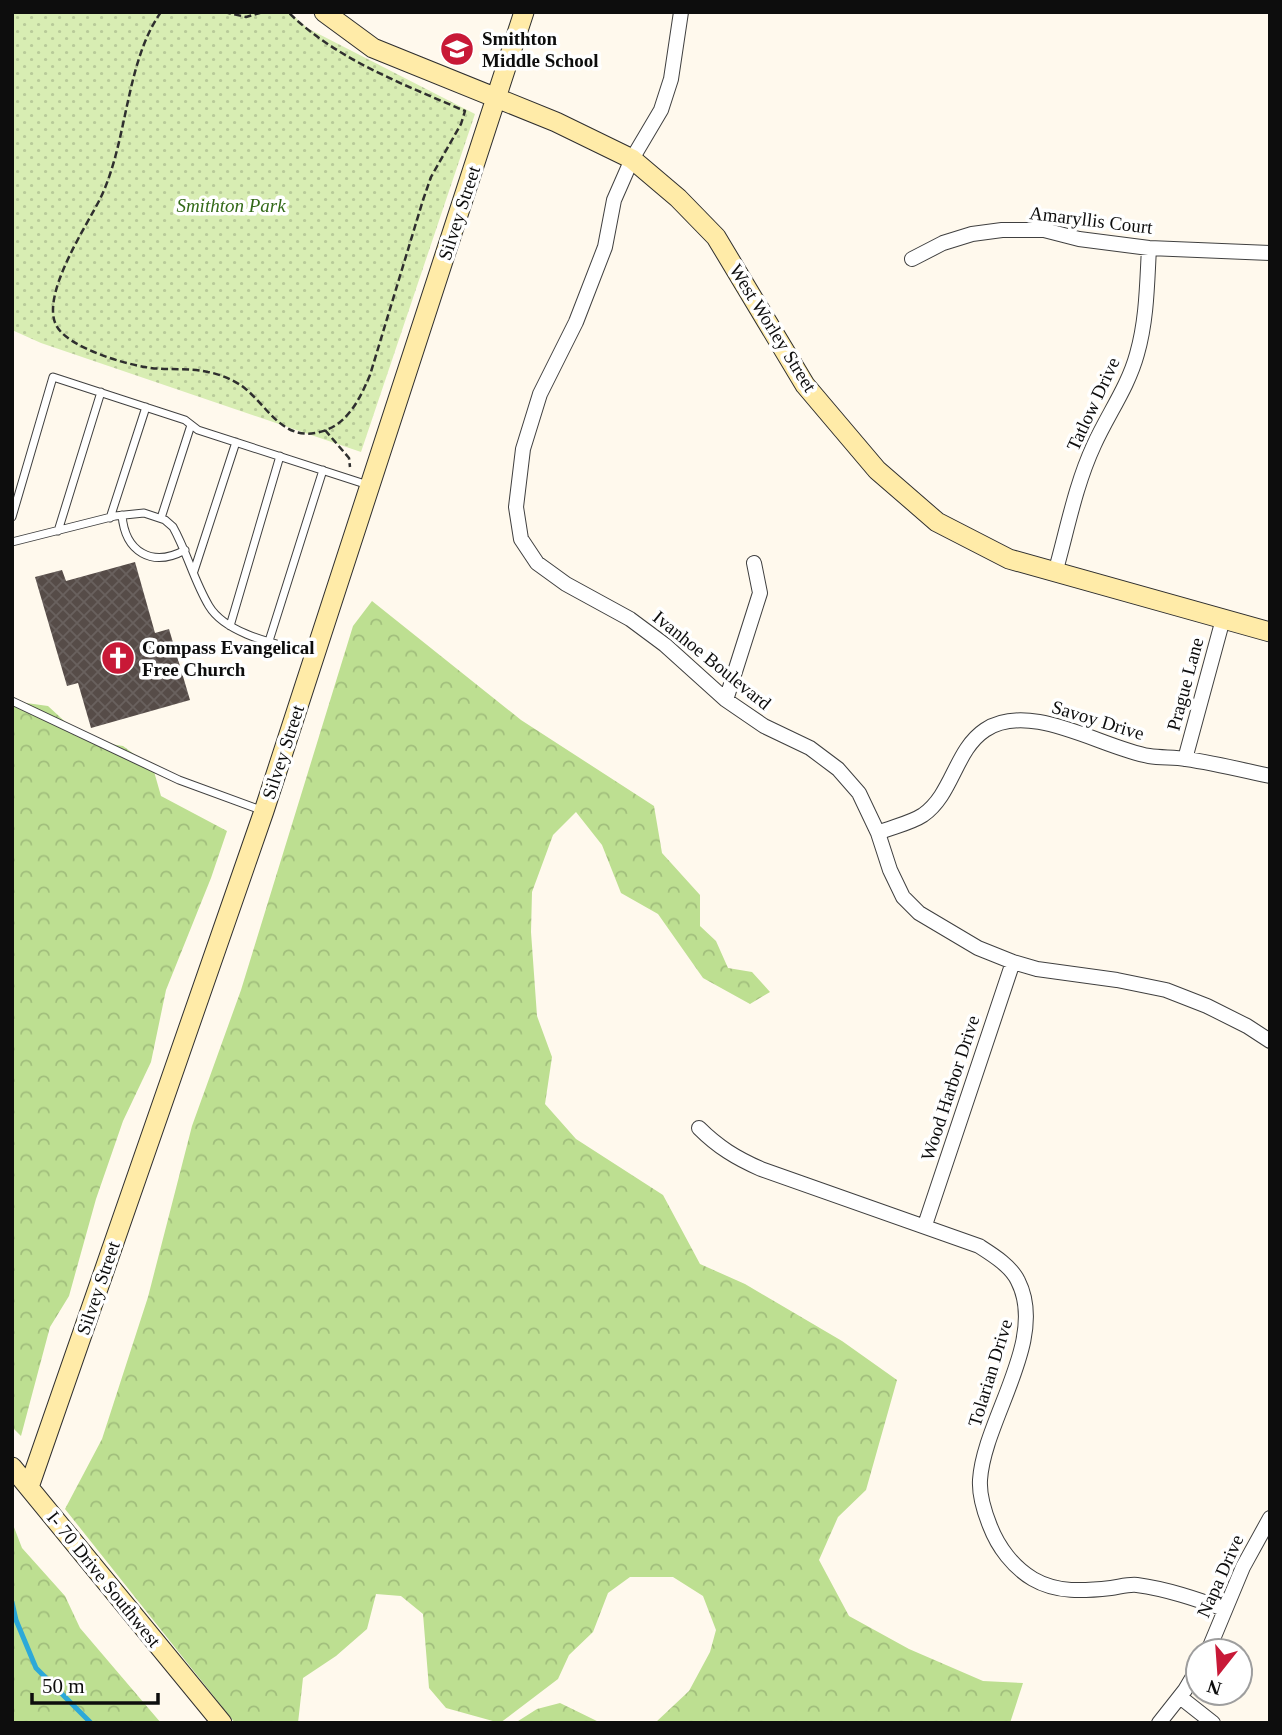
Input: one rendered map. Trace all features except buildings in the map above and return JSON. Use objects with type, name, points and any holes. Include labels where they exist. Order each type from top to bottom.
[{"type":"street","name":"West Worley Street","points":[[324,12],[373,48],[597,140],[632,159],[678,198],[716,237],[805,384],[877,470],[937,522],[1009,559],[1270,632]]},
{"type":"street","name":"Silvey Street","points":[[29,1487],[264,811],[524,12]]},
{"type":"street","name":"Ivanhoe Boulevard","points":[[681,12],[671,79],[665,100],[632,159],[614,200],[605,247],[576,322],[540,394],[523,449],[516,507],[521,539],[537,564],[566,584],[639,625],[726,700],[764,726],[810,748],[838,769],[859,793],[903,897],[919,914],[978,948],[1013,962],[1037,969],[1166,990],[1207,1006],[1270,1041]]},
{"type":"street","name":"Amaryllis Court","points":[[912,259],[943,243],[972,234],[1002,230],[1044,230],[1079,239],[1149,248],[1270,253]]},
{"type":"street","name":"Tatlow Drive","points":[[1055,573],[1082,473],[1094,444],[1126,386],[1137,355],[1145,317],[1149,248]]},
{"type":"street","points":[[726,700],[760,593],[754,563]]},
{"type":"street","name":"Prague Lane","points":[[1185,759],[1223,619]]},
{"type":"street","name":"Savoy Drive","points":[[878,833],[923,815],[943,793],[965,750],[986,729],[1016,719],[1054,724],[1104,744],[1148,756],[1185,759],[1270,776]]},
{"type":"street","name":"Wood Harbor Drive","points":[[925,1225],[1013,962]]},
{"type":"street","name":"Tolarian Drive","points":[[699,1128],[732,1156],[761,1169],[979,1246],[999,1259],[1017,1279],[1026,1299],[1027,1327],[985,1455],[980,1481],[982,1508],[995,1539],[1011,1561],[1033,1579],[1059,1589],[1091,1590],[1134,1584],[1190,1597],[1224,1609]]},
{"type":"street","name":"I- 70 Drive Southwest","points":[[12,1468],[222,1723]]},
{"type":"street","name":"Napa Drive","points":[[1213,1637],[1242,1567],[1270,1518]]},
{"type":"street","points":[[1159,1723],[1184,1691]]},
{"type":"street","points":[[1180,1697],[1213,1723]]},
{"type":"lane","points":[[12,517],[53,377],[185,420],[198,430],[323,470],[372,476]]},
{"type":"lane","points":[[58,531],[101,392]]},
{"type":"lane","points":[[110,518],[146,407]]},
{"type":"lane","points":[[161,518],[191,425]]},
{"type":"lane","points":[[194,572],[236,442]]},
{"type":"lane","points":[[230,626],[280,456]]},
{"type":"lane","points":[[269,641],[323,470]]},
{"type":"lane","points":[[12,542],[122,515],[144,513],[161,518],[173,527],[209,607],[223,622],[269,641],[314,654]]},
{"type":"lane","points":[[122,515],[126,537],[139,551],[157,558],[167,558],[185,550]]},
{"type":"lane","points":[[12,701],[179,780],[264,811]]},
{"type":"path","points":[[161,12],[143,47],[120,143],[101,197],[75,243],[62,276],[52,310],[54,322],[60,333],[87,349],[143,367],[200,370],[224,377],[242,386],[286,429],[297,433],[313,434],[345,418],[363,393],[422,200],[465,111]]},
{"type":"path","points":[[224,12],[246,17],[263,12]]},
{"type":"path","points":[[325,430],[349,458],[350,468],[356,469],[364,464],[372,476]]},
{"type":"green space","name":"Smithton Park","points":[[12,12],[289,12],[307,28],[475,114],[361,452],[41,343],[12,330]]},
{"type":"green space","points":[[372,601],[521,720],[654,806],[662,853],[700,895],[700,926],[716,941],[728,968],[752,972],[770,992],[750,1004],[703,978],[658,914],[621,893],[602,845],[576,812],[553,835],[532,892],[531,932],[537,1016],[552,1057],[545,1104],[576,1139],[663,1195],[700,1264],[745,1284],[842,1341],[897,1380],[866,1490],[838,1517],[819,1560],[849,1616],[909,1649],[983,1681],[1023,1683],[1010,1723],[655,1723],[689,1691],[710,1652],[716,1630],[703,1596],[673,1577],[630,1577],[608,1593],[593,1632],[569,1655],[558,1679],[500,1723],[446,1708],[429,1688],[423,1614],[401,1596],[376,1594],[367,1629],[336,1656],[303,1678],[298,1723],[235,1723],[65,1509],[102,1439],[148,1297],[192,1126],[241,990],[353,626]]},
{"type":"green space","points":[[12,701],[48,706],[85,740],[123,746],[153,768],[161,796],[227,831],[166,990],[151,1062],[123,1121],[96,1199],[69,1296],[50,1327],[21,1436],[12,1427]]},
{"type":"green space","points":[[12,1522],[22,1548],[65,1596],[80,1628],[161,1723],[12,1723]]},
{"type":"green space","points":[[560,1703],[601,1723],[515,1723],[537,1709]]},
{"type":"waterway","points":[[12,1602],[16,1620],[36,1668],[91,1723]]},
{"type":"place","name":"Smithton Middle School","points":[[457,49]]},
{"type":"place","name":"Compass Evangelical Free Church","points":[[118,658]]}]
